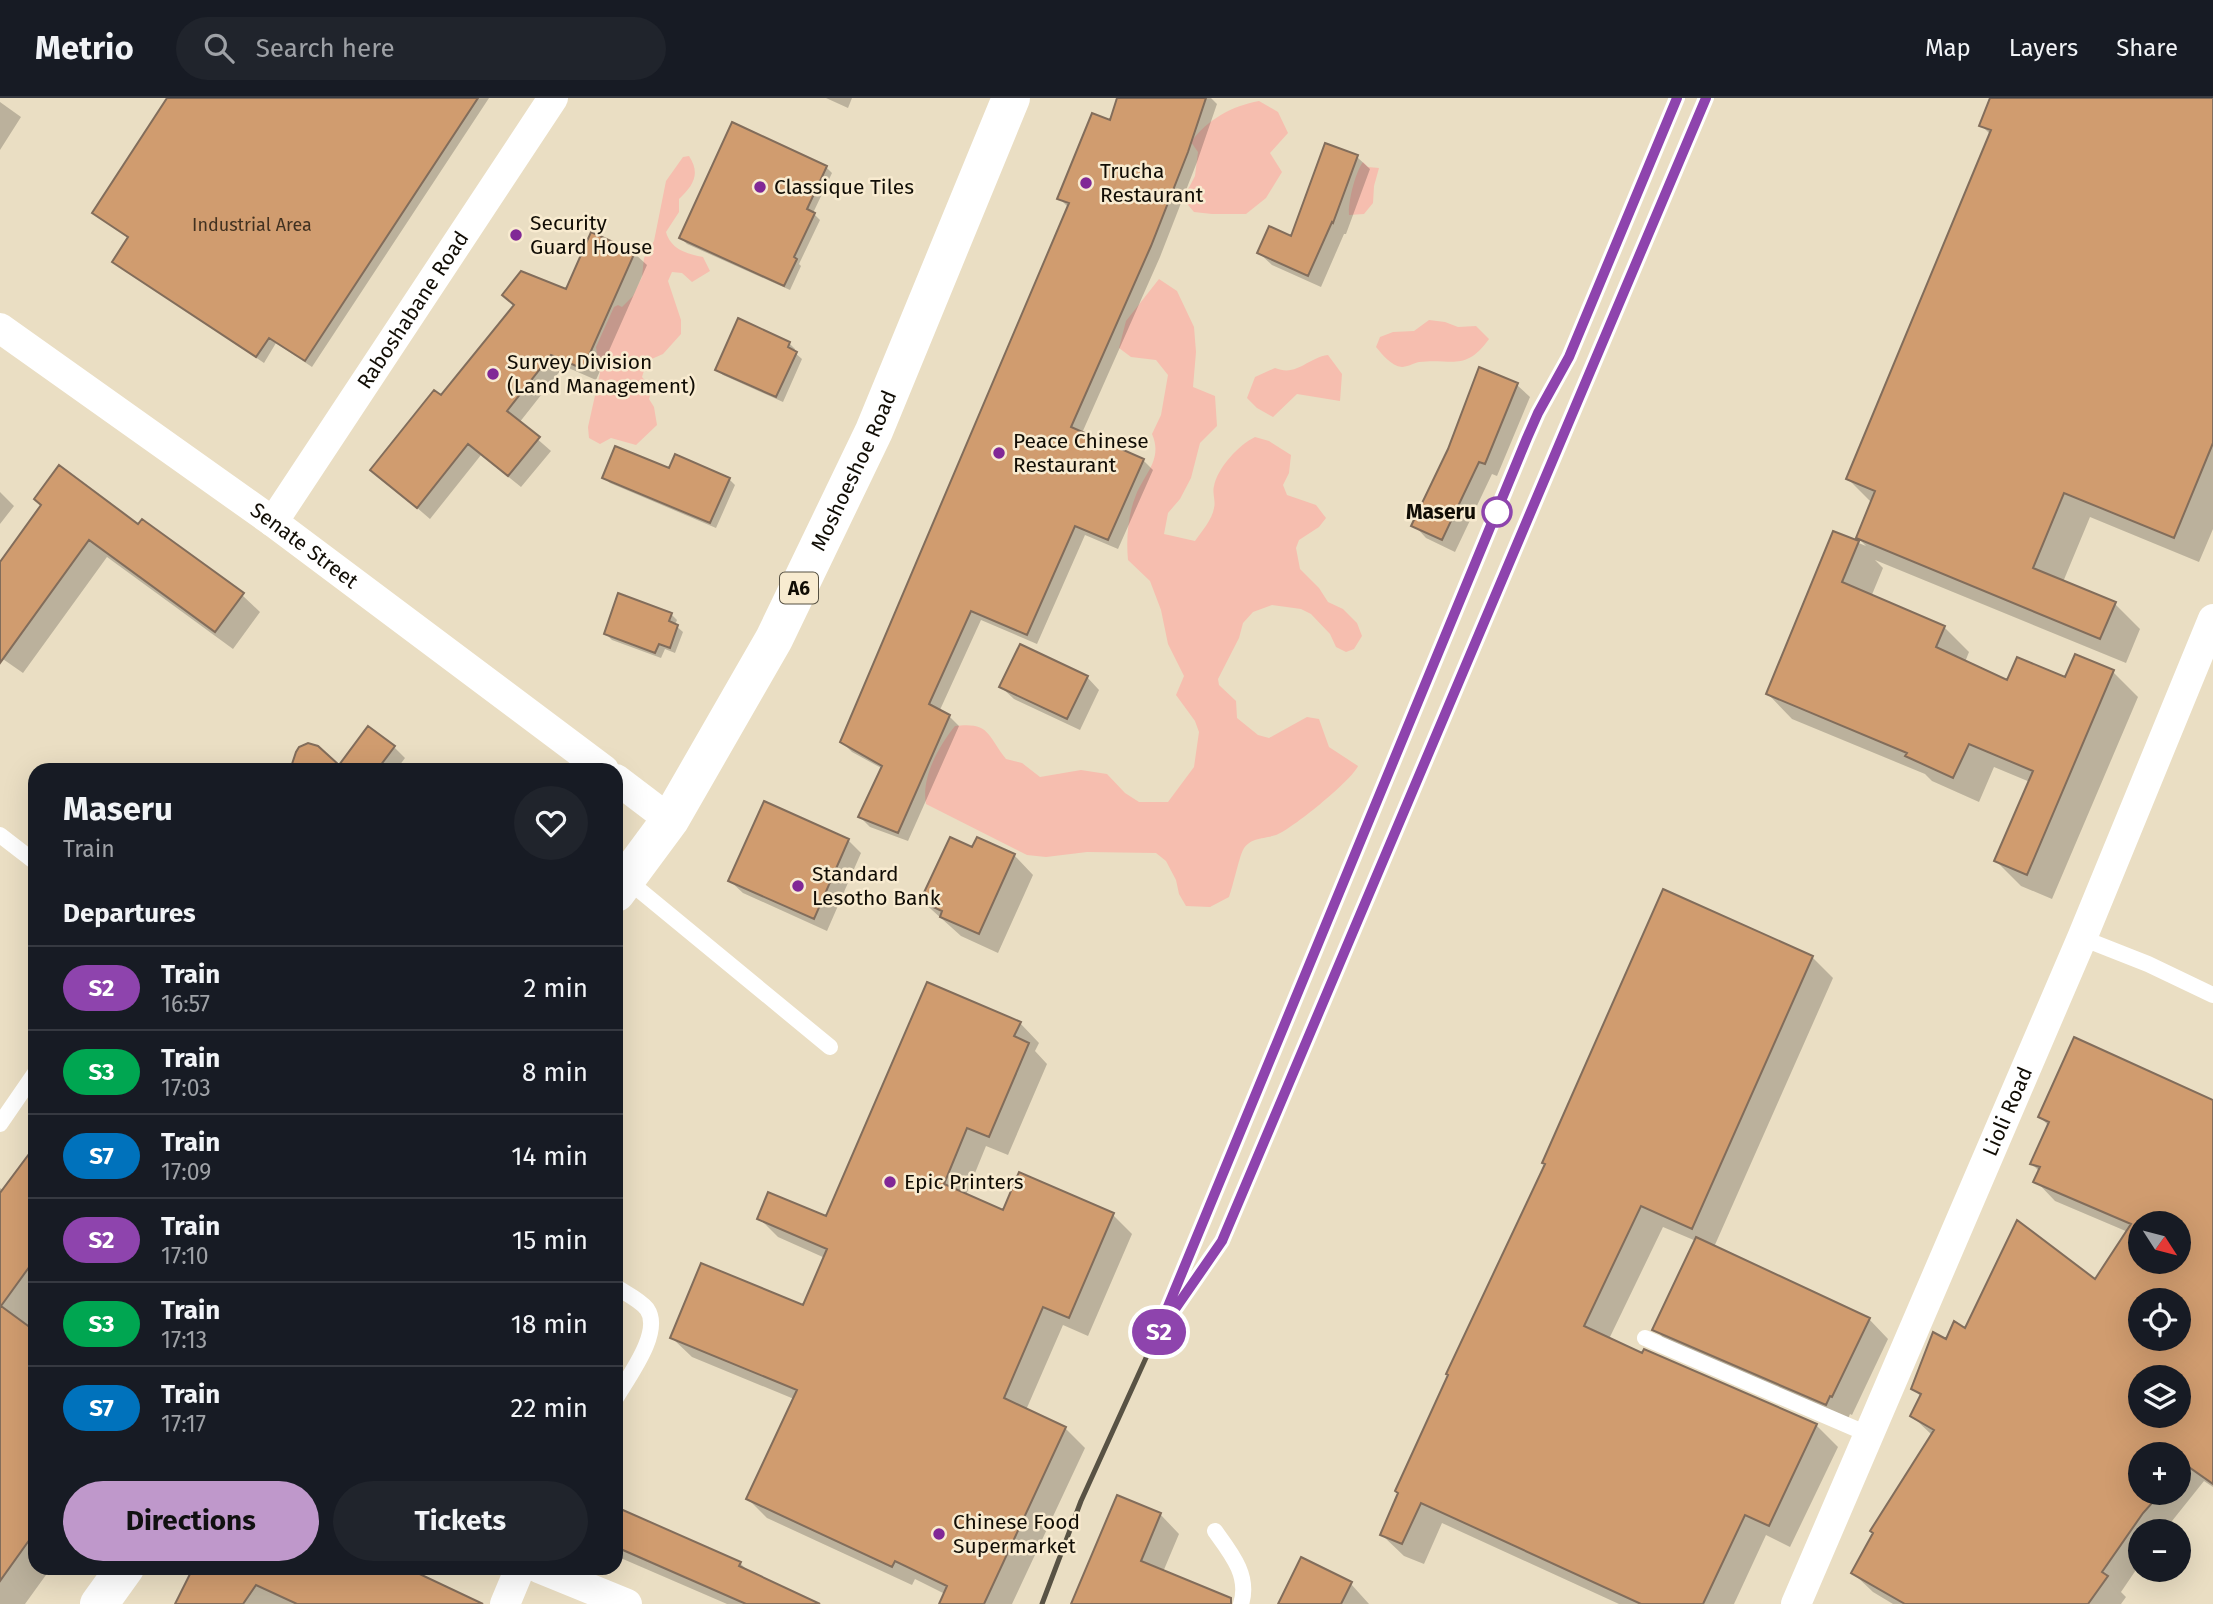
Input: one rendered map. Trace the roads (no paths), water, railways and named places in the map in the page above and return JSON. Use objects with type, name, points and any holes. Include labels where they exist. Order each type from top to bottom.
[{"type":"main road","name":"Moshoeshoe Road","points":[[623,883],[670,820],[774,639],[868,443],[1011,98]]},
{"type":"main road","points":[[99,1604],[120,1575]]},
{"type":"street","name":"Raboshabane Road","points":[[273,522],[553,98]]},
{"type":"street","name":"Senate Street","points":[[0,328],[273,522],[595,763]]},
{"type":"street","name":"Lioli Road","points":[[1796,1604],[2082,938],[2213,619]]},
{"type":"street","points":[[623,784],[670,820]]},
{"type":"street","points":[[505,1604],[517,1575]]},
{"type":"street","points":[[556,1575],[627,1604]]},
{"type":"lane","points":[[0,835],[28,857]]},
{"type":"lane","points":[[623,888],[830,1047]]},
{"type":"lane","points":[[2082,938],[2148,964],[2213,995]]},
{"type":"lane","points":[[0,1124],[28,1083]]},
{"type":"lane","points":[[623,1292],[646,1308],[653,1322],[650,1339],[623,1386]]},
{"type":"lane","points":[[1645,1338],[1870,1435]]},
{"type":"lane","points":[[1215,1531],[1232,1553],[1242,1575],[1244,1593],[1241,1604]]},
{"type":"railway","points":[[1042,1604],[1081,1501],[1155,1338],[1537,413],[1569,357],[1677,98]]},
{"type":"railway","points":[[1172,1314],[1222,1241],[1706,98]]},
{"type":"train","name":"S2","points":[[1677,98],[1569,357],[1527,438],[1155,1338],[1222,1241],[1706,98]]},
{"type":"place","name":"Trucha Restaurant","points":[[1086,183]]},
{"type":"place","name":"Classique Tiles","points":[[760,187]]},
{"type":"place","name":"Security Guard House","points":[[516,235]]},
{"type":"place","name":"Survey Division (Land Management)","points":[[493,374]]},
{"type":"place","name":"Peace Chinese Restaurant","points":[[999,453]]},
{"type":"place","name":"Maseru","points":[[1497,512]]},
{"type":"place","name":"Standard Lesotho Bank","points":[[798,886]]},
{"type":"place","name":"Epic Printers","points":[[890,1182]]},
{"type":"place","name":"Chinese Food Supermarket","points":[[939,1534]]}]
